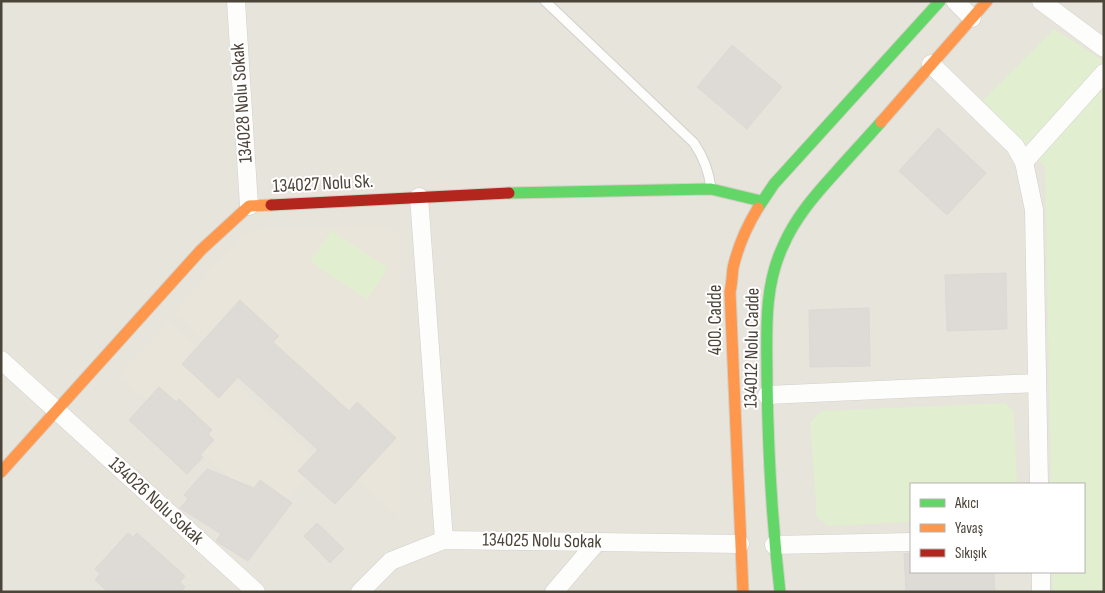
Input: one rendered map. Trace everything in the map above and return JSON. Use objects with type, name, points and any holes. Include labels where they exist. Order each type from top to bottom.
[{"type":"main road","name":"400. Cadde","points":[[743,592],[730,292],[734,265],[742,240],[761,201],[774,184],[940,1]]},
{"type":"main road","name":"134012 Nolu Cadde","points":[[780,592],[774,545],[767,395],[767,303],[772,276],[782,247],[795,221],[813,198],[987,1]]},
{"type":"main road","name":"134027 Nolu Sk.","points":[[1,472],[201,250],[249,206],[496,193],[712,189],[761,201]]},
{"type":"street","name":"134028 Nolu Sokak","points":[[236,1],[249,206]]},
{"type":"street","points":[[955,1],[972,18]]},
{"type":"street","points":[[1041,1],[1104,48]]},
{"type":"street","points":[[931,64],[1014,146],[1024,162],[1034,210],[1039,483]]},
{"type":"street","points":[[1024,162],[1104,73]]},
{"type":"street","points":[[419,197],[444,540]]},
{"type":"street","name":"134026 Nolu Sokak","points":[[1,360],[256,592]]},
{"type":"street","points":[[767,395],[1037,383]]},
{"type":"street","name":"134025 Nolu Sokak","points":[[360,592],[391,561],[444,540],[740,544]]},
{"type":"street","points":[[554,592],[597,542]]},
{"type":"street","points":[[774,545],[910,542]]},
{"type":"street","points":[[1041,573],[1041,592]]},
{"type":"lane","points":[[545,1],[694,143],[706,165],[712,189]]},
{"type":"shaded area","points":[[1,1],[1104,1],[1104,592],[1,592]]},
{"type":"shaded area","points":[[388,225],[399,234],[400,518],[175,312],[244,234],[256,230]]},
{"type":"shaded area","points":[[168,321],[320,462],[272,516],[119,375]]},
{"type":"green space","points":[[1054,29],[1104,61],[1104,592],[1053,592],[1052,573],[1085,573],[1085,483],[1051,483],[1045,167],[983,100]]},
{"type":"green space","points":[[331,231],[388,268],[367,300],[310,262]]},
{"type":"green space","points":[[1005,403],[1014,411],[1017,483],[910,483],[910,522],[828,526],[817,517],[810,423],[821,411]]},
{"type":"building","points":[[732,45],[782,87],[747,129],[697,87]]},
{"type":"building","points":[[938,128],[986,173],[947,215],[899,171]]},
{"type":"building","points":[[1006,273],[1007,329],[947,331],[945,275]]},
{"type":"building","points":[[240,300],[279,336],[273,342],[349,411],[357,402],[396,438],[335,504],[298,471],[318,450],[238,377],[219,398],[182,364]]},
{"type":"building","points":[[869,308],[870,366],[810,367],[809,310]]},
{"type":"building","points":[[159,387],[176,402],[179,399],[212,430],[208,434],[214,440],[200,455],[203,457],[187,474],[129,420]]},
{"type":"building","points":[[207,469],[254,488],[260,480],[292,503],[248,561],[216,541],[221,534],[180,508],[188,499],[184,495]]},
{"type":"building","points":[[317,523],[344,549],[330,563],[304,536]]},
{"type":"building","points":[[128,533],[133,537],[137,533],[185,576],[180,582],[185,587],[181,592],[108,592],[95,580],[100,574],[95,569]]},
{"type":"building","points":[[910,553],[910,573],[994,573],[995,592],[906,592],[904,554]]},
{"type":"traffic: fast","points":[[758,208],[774,184],[940,1]]},
{"type":"traffic: fast","points":[[780,592],[769,460],[767,329],[772,278],[783,246],[799,216],[881,122]]},
{"type":"traffic: fast","points":[[509,193],[711,189],[761,201]]},
{"type":"traffic: slow","points":[[881,122],[987,1]]},
{"type":"traffic: slow","points":[[1,472],[201,250],[249,206],[271,205]]},
{"type":"traffic: slow","points":[[743,592],[730,292],[737,252],[758,208]]},
{"type":"traffic: jam","points":[[271,205],[509,193]]}]
